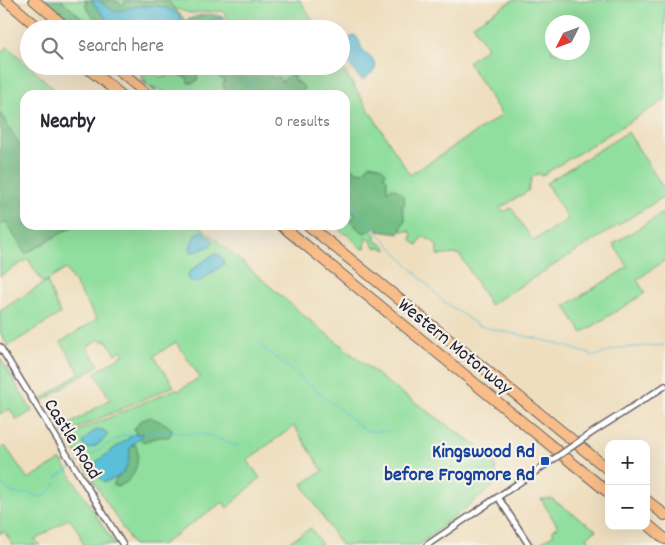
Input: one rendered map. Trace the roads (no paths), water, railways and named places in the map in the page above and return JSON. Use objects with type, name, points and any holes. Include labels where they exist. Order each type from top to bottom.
[{"type":"highway","points":[[6,0],[29,20]]},
{"type":"highway","points":[[34,0],[57,20]]},
{"type":"highway","points":[[96,75],[115,90]]},
{"type":"highway","points":[[124,75],[142,90]]},
{"type":"highway","name":"Western Motorway","points":[[286,230],[605,490]]},
{"type":"highway","name":"Western Motorway","points":[[314,230],[605,467]]},
{"type":"highway","points":[[650,503],[665,515]]},
{"type":"highway","points":[[650,526],[665,539]]},
{"type":"street","name":"Castle Road","points":[[0,347],[123,545]]},
{"type":"street","points":[[427,545],[590,434],[665,386]]},
{"type":"street","points":[[498,497],[529,545]]},
{"type":"water","points":[[91,0],[98,0],[114,12],[149,5],[164,8],[180,16],[180,20],[107,20]]},
{"type":"water","points":[[354,35],[362,49],[376,65],[374,71],[363,80],[350,65],[350,38]]},
{"type":"water","points":[[202,231],[212,239],[213,243],[192,253],[190,249],[193,238]]},
{"type":"water","points":[[214,254],[221,256],[224,264],[198,283],[191,282],[187,278],[190,271]]},
{"type":"water","points":[[97,430],[103,430],[107,433],[107,436],[97,445],[85,448],[83,442],[90,434]]},
{"type":"water","points":[[134,434],[144,434],[130,447],[125,470],[117,477],[104,482],[96,471],[96,462]]},
{"type":"waterway","points":[[179,18],[183,20]]},
{"type":"waterway","points":[[248,76],[250,90]]},
{"type":"waterway","points":[[350,202],[443,301],[479,326],[552,342],[595,356],[619,348],[665,345]]},
{"type":"waterway","points":[[259,344],[366,431],[389,431]]},
{"type":"waterway","points":[[144,434],[154,431],[203,434],[238,446]]},
{"type":"waterway","points":[[76,464],[123,435],[133,436]]},
{"type":"waterway","points":[[57,477],[72,467]]},
{"type":"waterway","points":[[0,483],[11,492],[20,495],[26,493],[42,497],[56,483]]},
{"type":"place","name":"Kingswood Rd before Frogmore Rd","points":[[545,461]]}]
